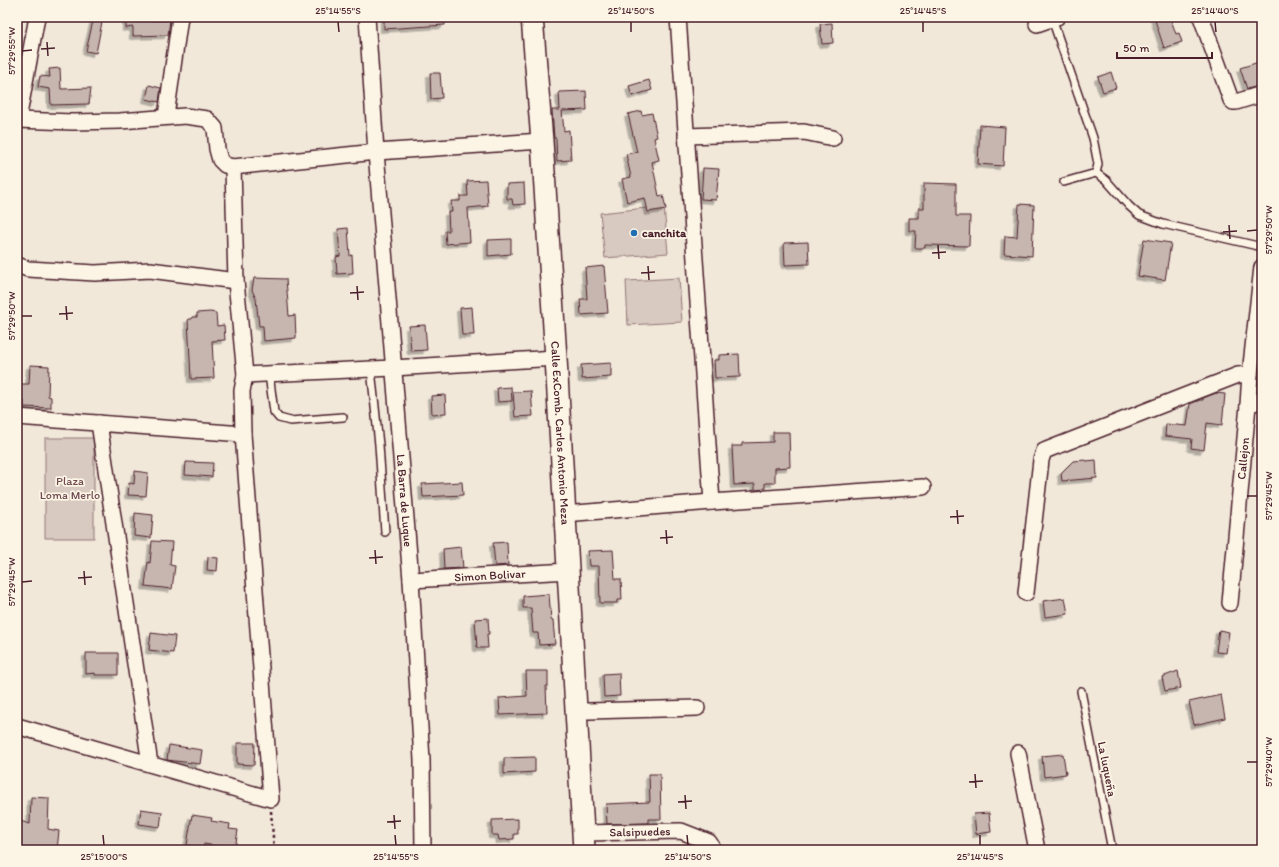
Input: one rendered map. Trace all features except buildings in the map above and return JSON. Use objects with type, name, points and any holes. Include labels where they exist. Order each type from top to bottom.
[{"type":"street","points":[[37,17],[17,120],[72,122],[120,121],[166,116],[185,116],[207,119],[215,128],[217,149],[220,160],[224,165],[233,167],[376,152],[542,141]]},
{"type":"street","points":[[166,116],[180,17]]},
{"type":"street","name":"La Barra de Luque","points":[[367,17],[376,152],[411,580],[422,760],[423,850]]},
{"type":"street","name":"Calle ExComb. Carlos Antonio Meza","points":[[532,17],[542,141],[556,358],[584,842]]},
{"type":"street","points":[[678,17],[712,502]]},
{"type":"street","points":[[1201,17],[1231,100],[1236,102],[1262,94]]},
{"type":"street","points":[[1037,24],[1054,18]]},
{"type":"street","points":[[686,136],[804,132],[833,138]]},
{"type":"street","points":[[17,726],[271,799],[243,434],[242,392],[245,375],[236,281],[233,167]]},
{"type":"street","points":[[17,266],[28,269],[95,273],[150,270],[236,281]]},
{"type":"street","name":"Callejon","points":[[1230,603],[1255,402],[1250,374],[1262,267]]},
{"type":"street","points":[[245,375],[556,358]]},
{"type":"street","points":[[1026,592],[1041,460],[1044,451],[1238,375],[1250,374]]},
{"type":"street","points":[[17,417],[243,434]]},
{"type":"street","points":[[100,423],[150,764]]},
{"type":"street","points":[[564,514],[923,487]]},
{"type":"street","name":"Simon Bolivar","points":[[411,580],[568,571]]},
{"type":"street","points":[[577,711],[697,708]]},
{"type":"street","points":[[1018,753],[1037,850]]},
{"type":"street","name":"Salsipuedes","points":[[584,842],[681,831],[708,842],[714,850]]},
{"type":"lane","points":[[1054,18],[1093,138],[1098,164],[1096,173]]},
{"type":"lane","points":[[1064,182],[1096,173]]},
{"type":"lane","points":[[1096,173],[1106,180],[1139,215],[1163,224],[1262,247]]},
{"type":"lane","points":[[371,369],[379,446],[385,532]]},
{"type":"lane","points":[[269,374],[274,412],[279,418],[290,421],[343,417]]},
{"type":"lane","name":"La luqueña","points":[[1081,691],[1112,850]]},
{"type":"path","points":[[271,799],[274,850]]},
{"type":"green space","name":"canchita","points":[[664,206],[668,253],[605,258],[600,213]]},
{"type":"green space","points":[[679,278],[682,322],[628,325],[626,281]]},
{"type":"green space","name":"Plaza Loma Merlo","points":[[45,438],[94,438],[94,538],[45,538]]},
{"type":"place","name":"canchita","points":[[634,233]]}]
